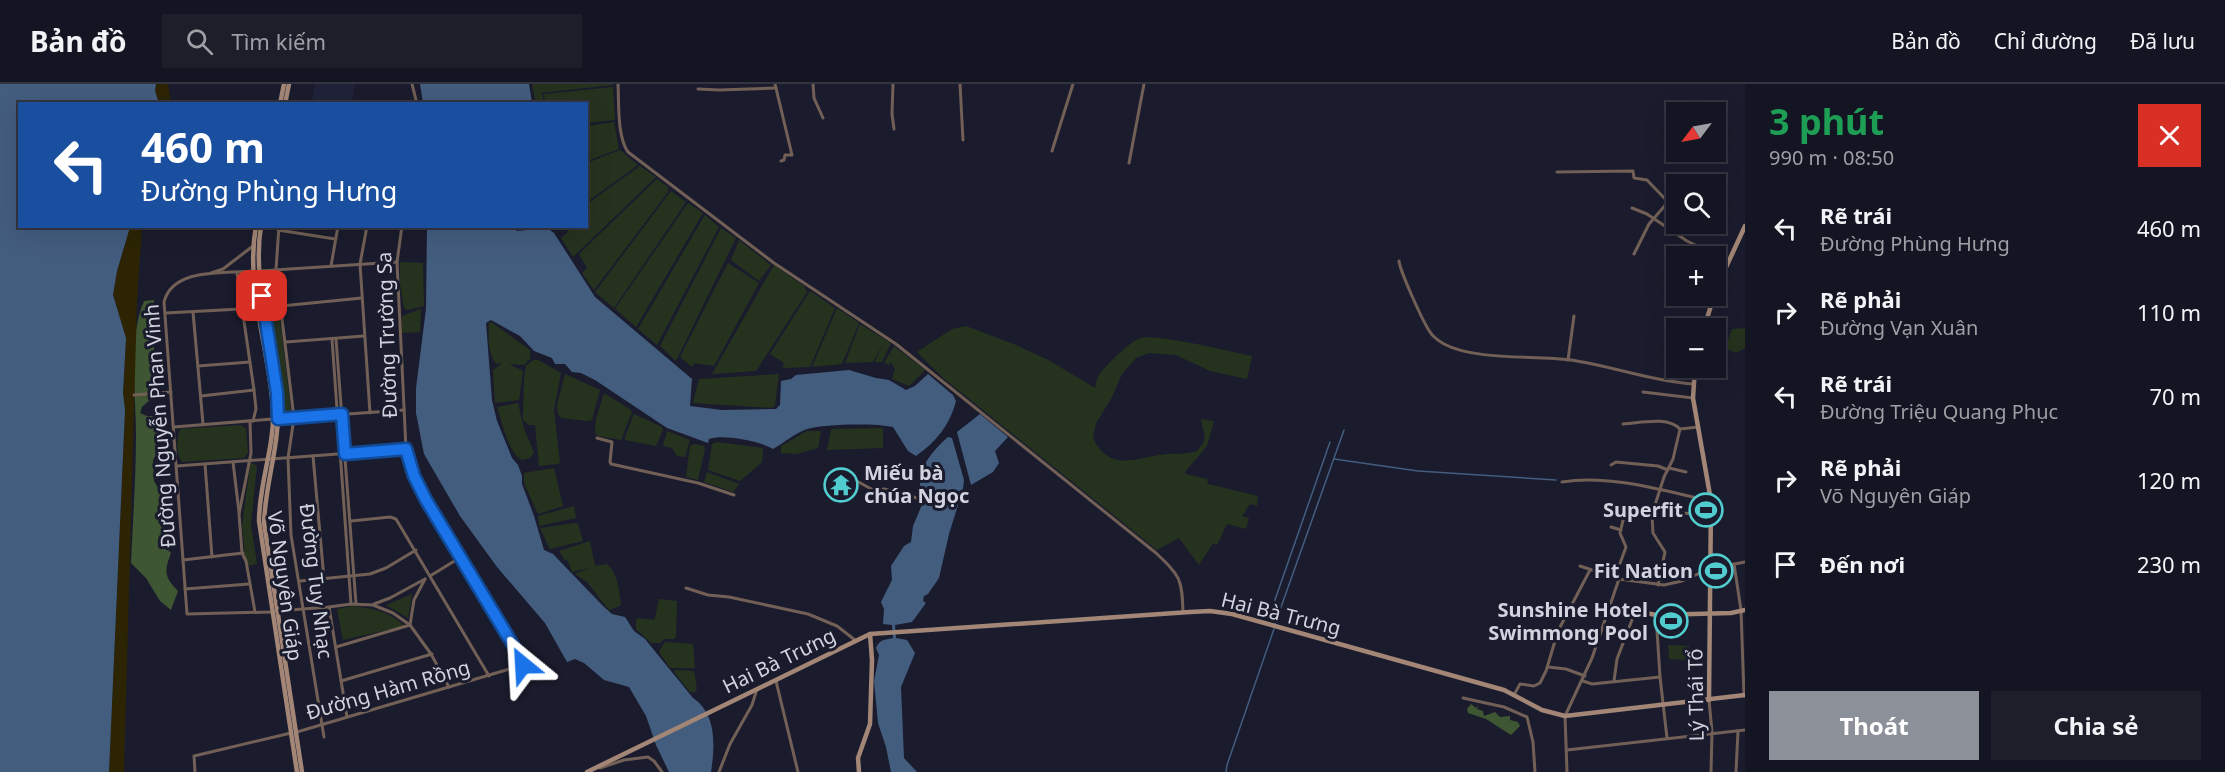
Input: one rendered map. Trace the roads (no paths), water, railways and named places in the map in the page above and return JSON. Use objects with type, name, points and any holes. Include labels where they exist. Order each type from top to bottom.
[{"type":"street","points":[[280,102],[284,84]]},
{"type":"street","points":[[285,102],[289,84]]},
{"type":"street","points":[[412,84],[416,102]]},
{"type":"street","points":[[618,84],[622,134],[624,147],[628,152],[774,263],[904,349],[1156,553],[1176,573],[1181,582],[1184,612]]},
{"type":"street","points":[[719,84],[719,90]]},
{"type":"street","points":[[813,84],[814,98],[823,118]]},
{"type":"street","points":[[892,84],[894,129]]},
{"type":"street","points":[[960,84],[963,140]]},
{"type":"street","points":[[1052,152],[1073,84]]},
{"type":"street","points":[[1129,163],[1144,84]]},
{"type":"street","points":[[698,89],[719,90],[776,86],[792,155],[785,154],[782,160]]},
{"type":"street","points":[[1557,172],[1633,171],[1634,178],[1647,180],[1668,201],[1652,219],[1634,254]]},
{"type":"street","points":[[1632,208],[1641,210],[1687,242],[1728,261]]},
{"type":"street","points":[[1726,266],[1745,226]]},
{"type":"street","name":"Võ Nguyên Giáp","points":[[256,228],[253,246],[256,271],[277,393],[264,523],[274,611],[302,772]]},
{"type":"street","name":"Võ Nguyên Giáp","points":[[256,271],[261,228]]},
{"type":"street","points":[[279,228],[335,239]]},
{"type":"street","name":"Đường Tuy Nhạc","points":[[279,228],[276,269],[294,418],[288,458],[291,535],[324,737]]},
{"type":"street","points":[[331,266],[338,228]]},
{"type":"street","points":[[367,228],[360,264],[370,412]]},
{"type":"street","name":"Đường Trường Sa","points":[[402,228],[397,262],[406,449],[414,476],[426,500],[523,665]]},
{"type":"street","points":[[206,275],[223,269],[253,246]]},
{"type":"street","points":[[1399,261],[1430,334],[1443,343],[1463,351],[1568,360],[1635,375],[1693,384]]},
{"type":"street","name":"Đường Nguyễn Phan Vinh","points":[[255,612],[187,614],[164,302],[166,294],[184,279],[206,275],[397,262]]},
{"type":"street","points":[[237,273],[256,409],[251,421],[251,447],[239,514]]},
{"type":"street","points":[[280,306],[362,298]]},
{"type":"street","points":[[166,313],[241,309]]},
{"type":"street","points":[[193,312],[203,424]]},
{"type":"street","points":[[1568,360],[1574,316]]},
{"type":"street","points":[[286,342],[364,336]]},
{"type":"street","points":[[334,339],[356,604]]},
{"type":"street","points":[[198,366],[250,362]]},
{"type":"street","name":"Lý Thái Tổ","points":[[1694,378],[1693,398],[1711,501],[1709,568],[1711,772]]},
{"type":"street","points":[[201,396],[254,390]]},
{"type":"street","points":[[134,396],[171,392]]},
{"type":"street","points":[[1643,392],[1693,398]]},
{"type":"street","points":[[174,427],[404,410]]},
{"type":"street","points":[[1623,424],[1662,422],[1670,423],[1680,429],[1698,427]]},
{"type":"street","points":[[1680,429],[1673,459],[1654,508],[1675,513],[1710,514]]},
{"type":"street","points":[[597,438],[612,442],[611,464],[698,483],[734,495]]},
{"type":"street","points":[[177,466],[406,449]]},
{"type":"street","points":[[314,456],[324,579]]},
{"type":"street","points":[[232,462],[243,554],[255,612],[329,608],[351,604],[373,605],[393,613],[410,625],[432,654],[449,687]]},
{"type":"street","points":[[1611,465],[1616,462],[1651,465],[1686,472]]},
{"type":"street","points":[[205,464],[212,557]]},
{"type":"street","points":[[853,479],[875,491],[884,489],[917,498]]},
{"type":"street","points":[[1562,482],[1595,480],[1711,501]]},
{"type":"street","points":[[1568,772],[1565,716],[1583,681],[1611,606],[1626,547],[1621,536],[1625,512]]},
{"type":"street","points":[[1652,516],[1653,533],[1665,552],[1658,585]]},
{"type":"street","points":[[349,521],[390,517],[396,519],[489,676]]},
{"type":"street","points":[[1611,527],[1621,530]]},
{"type":"street","points":[[300,581],[353,577],[380,571],[416,550]]},
{"type":"street","points":[[183,560],[243,554]]},
{"type":"street","points":[[373,605],[425,579],[461,557]]},
{"type":"street","points":[[1580,566],[1617,578],[1671,585],[1709,568],[1745,562]]},
{"type":"street","points":[[1734,564],[1743,610],[1739,618],[1743,638],[1744,695]]},
{"type":"street","points":[[1514,695],[1520,684],[1538,685],[1548,667],[1558,631],[1590,570]]},
{"type":"street","points":[[351,604],[353,577]]},
{"type":"street","points":[[410,625],[414,600],[425,579]]},
{"type":"street","points":[[185,589],[250,584]]},
{"type":"street","points":[[686,588],[708,596],[729,597],[808,615],[837,626],[855,640]]},
{"type":"street","points":[[1611,606],[1656,615],[1710,615],[1743,610]]},
{"type":"street","points":[[329,608],[347,717]]},
{"type":"street","points":[[1614,681],[1617,659],[1636,610]]},
{"type":"street","name":"Hai Bà Trưng","points":[[592,769],[870,634],[1184,612],[1210,611],[1232,614],[1514,695],[1542,710],[1565,716],[1744,695]]},
{"type":"street","points":[[1731,613],[1739,618]]},
{"type":"street","points":[[1656,615],[1667,738]]},
{"type":"street","points":[[336,647],[410,625]]},
{"type":"street","points":[[860,772],[858,758],[870,724],[873,660],[870,634]]},
{"type":"street","points":[[341,681],[432,654]]},
{"type":"street","name":"Đường Hàm Rồng","points":[[195,772],[194,756],[294,733],[523,665]]},
{"type":"street","points":[[1548,667],[1566,669],[1585,675]]},
{"type":"street","points":[[1583,681],[1592,684],[1660,677]]},
{"type":"street","points":[[776,681],[798,772]]},
{"type":"street","points":[[719,772],[730,744],[752,705],[757,689]]},
{"type":"street","points":[[1463,698],[1504,707],[1527,717],[1533,742],[1534,772]]},
{"type":"street","points":[[1567,750],[1745,730]]},
{"type":"street","points":[[1736,772],[1737,731]]},
{"type":"street","name":"Võ Nguyên Giáp","points":[[294,733],[297,772]]},
{"type":"street","points":[[586,772],[624,760],[648,757],[662,772]]},
{"type":"waterway","points":[[1275,624],[1344,430]]},
{"type":"waterway","points":[[1269,617],[1330,442]]},
{"type":"waterway","points":[[1334,459],[1418,471],[1556,480]]},
{"type":"waterway","points":[[1226,772],[1274,629]]},
{"type":"place","name":"Miếu bà chúa Ngọc","points":[[841,485]]},
{"type":"place","name":"Superfit","points":[[1706,510]]},
{"type":"place","name":"Fit Nation","points":[[1716,571]]},
{"type":"place","name":"Sunshine Hotel Swimmong Pool","points":[[1671,621]]}]
